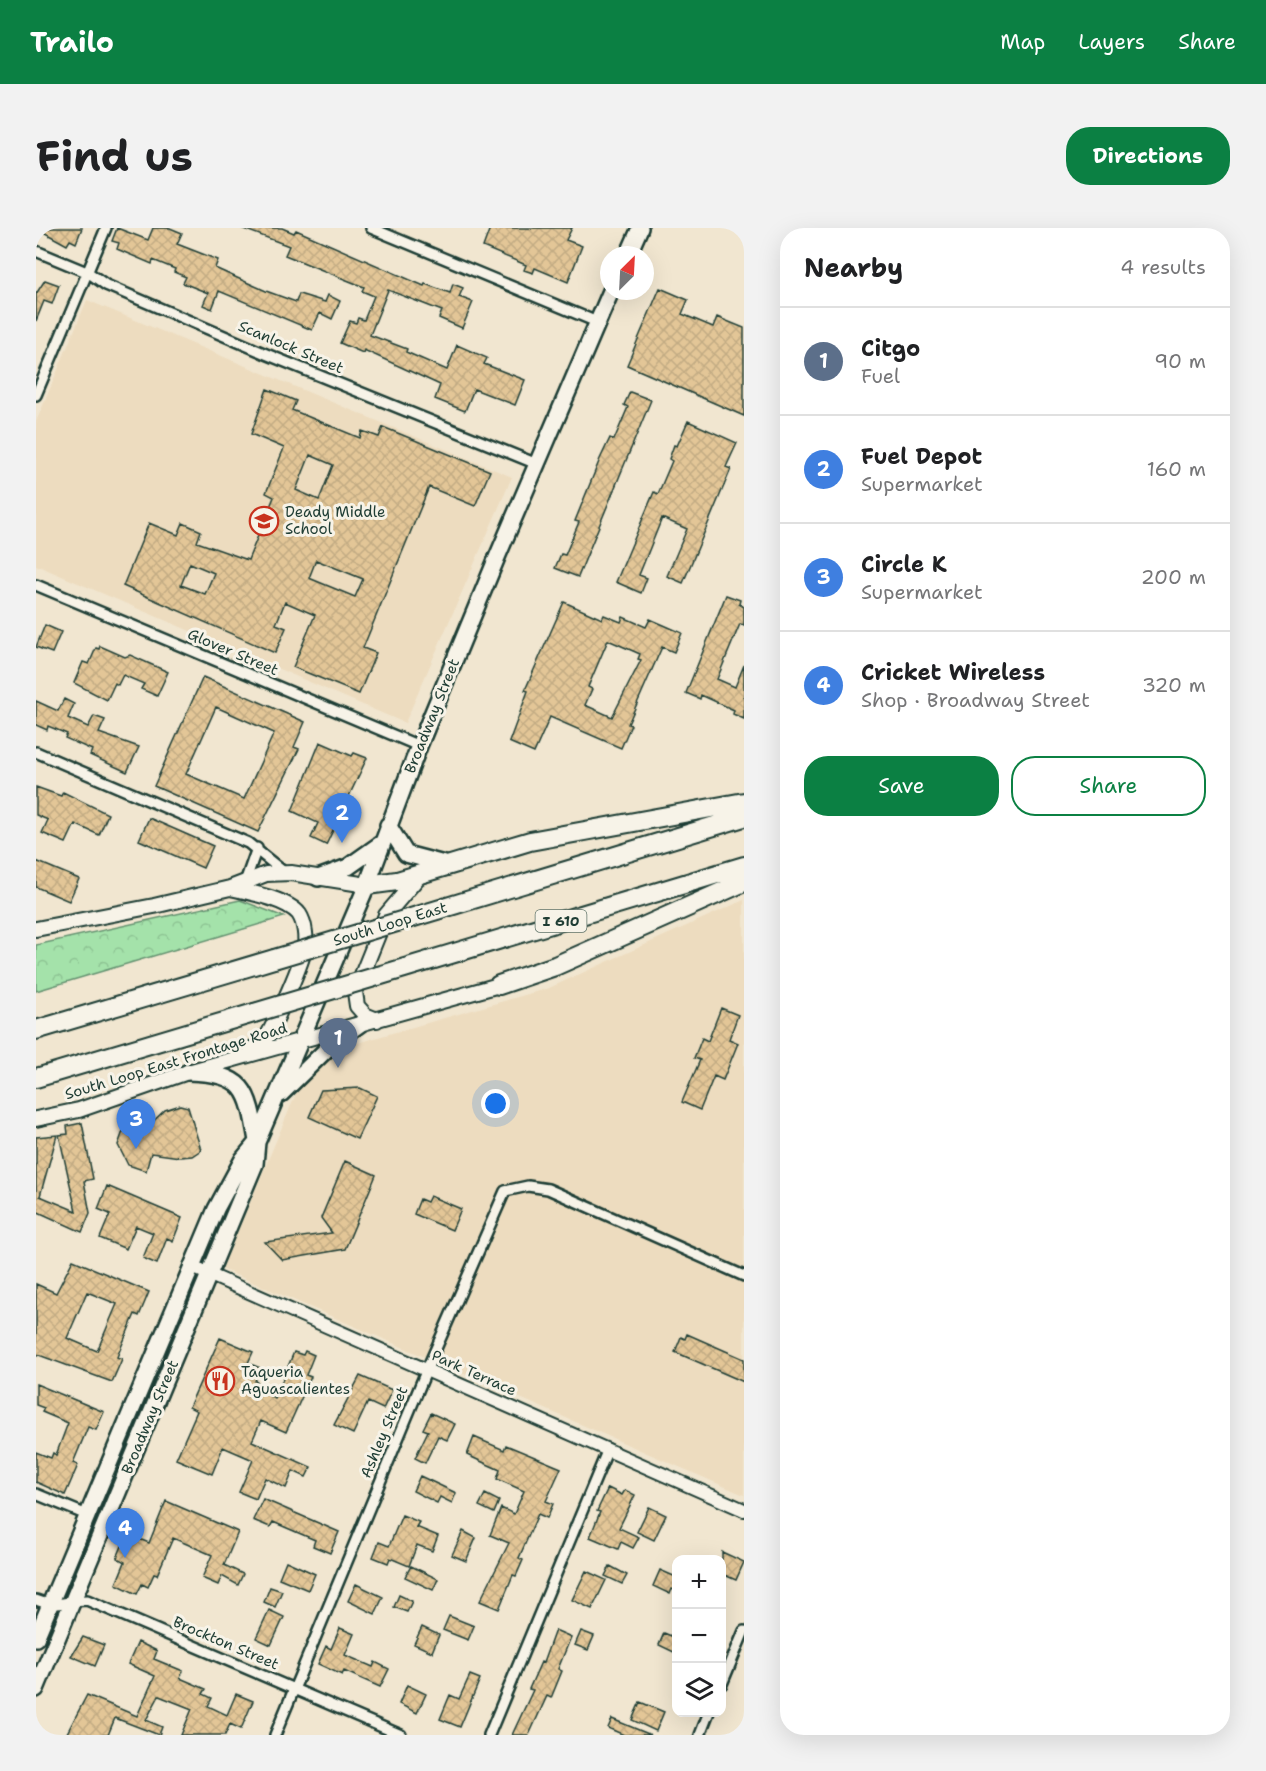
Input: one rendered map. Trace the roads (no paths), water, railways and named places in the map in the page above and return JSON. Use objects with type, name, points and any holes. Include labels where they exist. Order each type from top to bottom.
[{"type":"highway","points":[[366,885],[397,881],[530,841],[744,802]]},
{"type":"highway","name":"South Loop East","points":[[36,1030],[744,817]]},
{"type":"highway","name":"I 610","points":[[36,1078],[744,866]]},
{"type":"highway","points":[[499,985],[555,966],[744,882]]},
{"type":"main road","points":[[632,246],[639,228]]},
{"type":"main road","name":"Broadway Street","points":[[36,1638],[43,1603],[87,1515],[190,1266],[234,1175],[257,1142],[366,885],[419,746],[607,300]]},
{"type":"main road","points":[[388,825],[406,854],[448,865]]},
{"type":"main road","points":[[318,878],[348,867],[382,843]]},
{"type":"main road","points":[[36,929],[230,888],[266,874],[285,873],[366,885]]},
{"type":"main road","points":[[377,1020],[365,1015],[357,1006],[355,992],[386,915],[397,898],[421,873]]},
{"type":"main road","points":[[230,888],[260,894],[284,904],[298,914],[305,930],[304,950],[273,1025],[263,1043],[235,1059]]},
{"type":"main road","name":"South Loop East Frontage Road","points":[[36,1119],[79,1110],[188,1072],[499,985]]},
{"type":"main road","points":[[274,1100],[330,1046],[360,1024]]},
{"type":"main road","points":[[188,1072],[218,1073],[246,1093],[250,1101],[257,1142]]},
{"type":"main road","name":"Broadway Street","points":[[36,1689],[255,1164],[257,1142]]},
{"type":"street","points":[[36,395],[106,228]]},
{"type":"street","points":[[371,228],[597,322]]},
{"type":"street","name":"Scanlock Street","points":[[36,251],[89,273],[106,285],[266,354],[537,464]]},
{"type":"street","name":"Glover Street","points":[[36,585],[419,746]]},
{"type":"street","points":[[36,752],[257,848],[285,873]]},
{"type":"street","points":[[245,882],[257,848]]},
{"type":"street","name":"Ashley Street","points":[[274,1735],[426,1369],[505,1191],[528,1186],[557,1192],[744,1276]]},
{"type":"street","name":"Park Terrace","points":[[190,1266],[744,1510]]},
{"type":"street","points":[[489,1735],[608,1449]]},
{"type":"street","points":[[36,1494],[87,1515]]},
{"type":"street","name":"Brockton Street","points":[[43,1603],[87,1600],[401,1735]]},
{"type":"street","points":[[726,1674],[744,1630]]},
{"type":"street","points":[[700,1735],[707,1717]]},
{"type":"place","name":"Deady Middle School","points":[[264,521]]},
{"type":"place","name":"Fuel Depot","points":[[342,843]]},
{"type":"place","name":"Citgo","points":[[338,1068]]},
{"type":"place","name":"Circle K","points":[[136,1149]]},
{"type":"place","name":"Taqueria Aguascalientes","points":[[220,1381]]},
{"type":"place","name":"Cricket Wireless","points":[[125,1558]]}]
